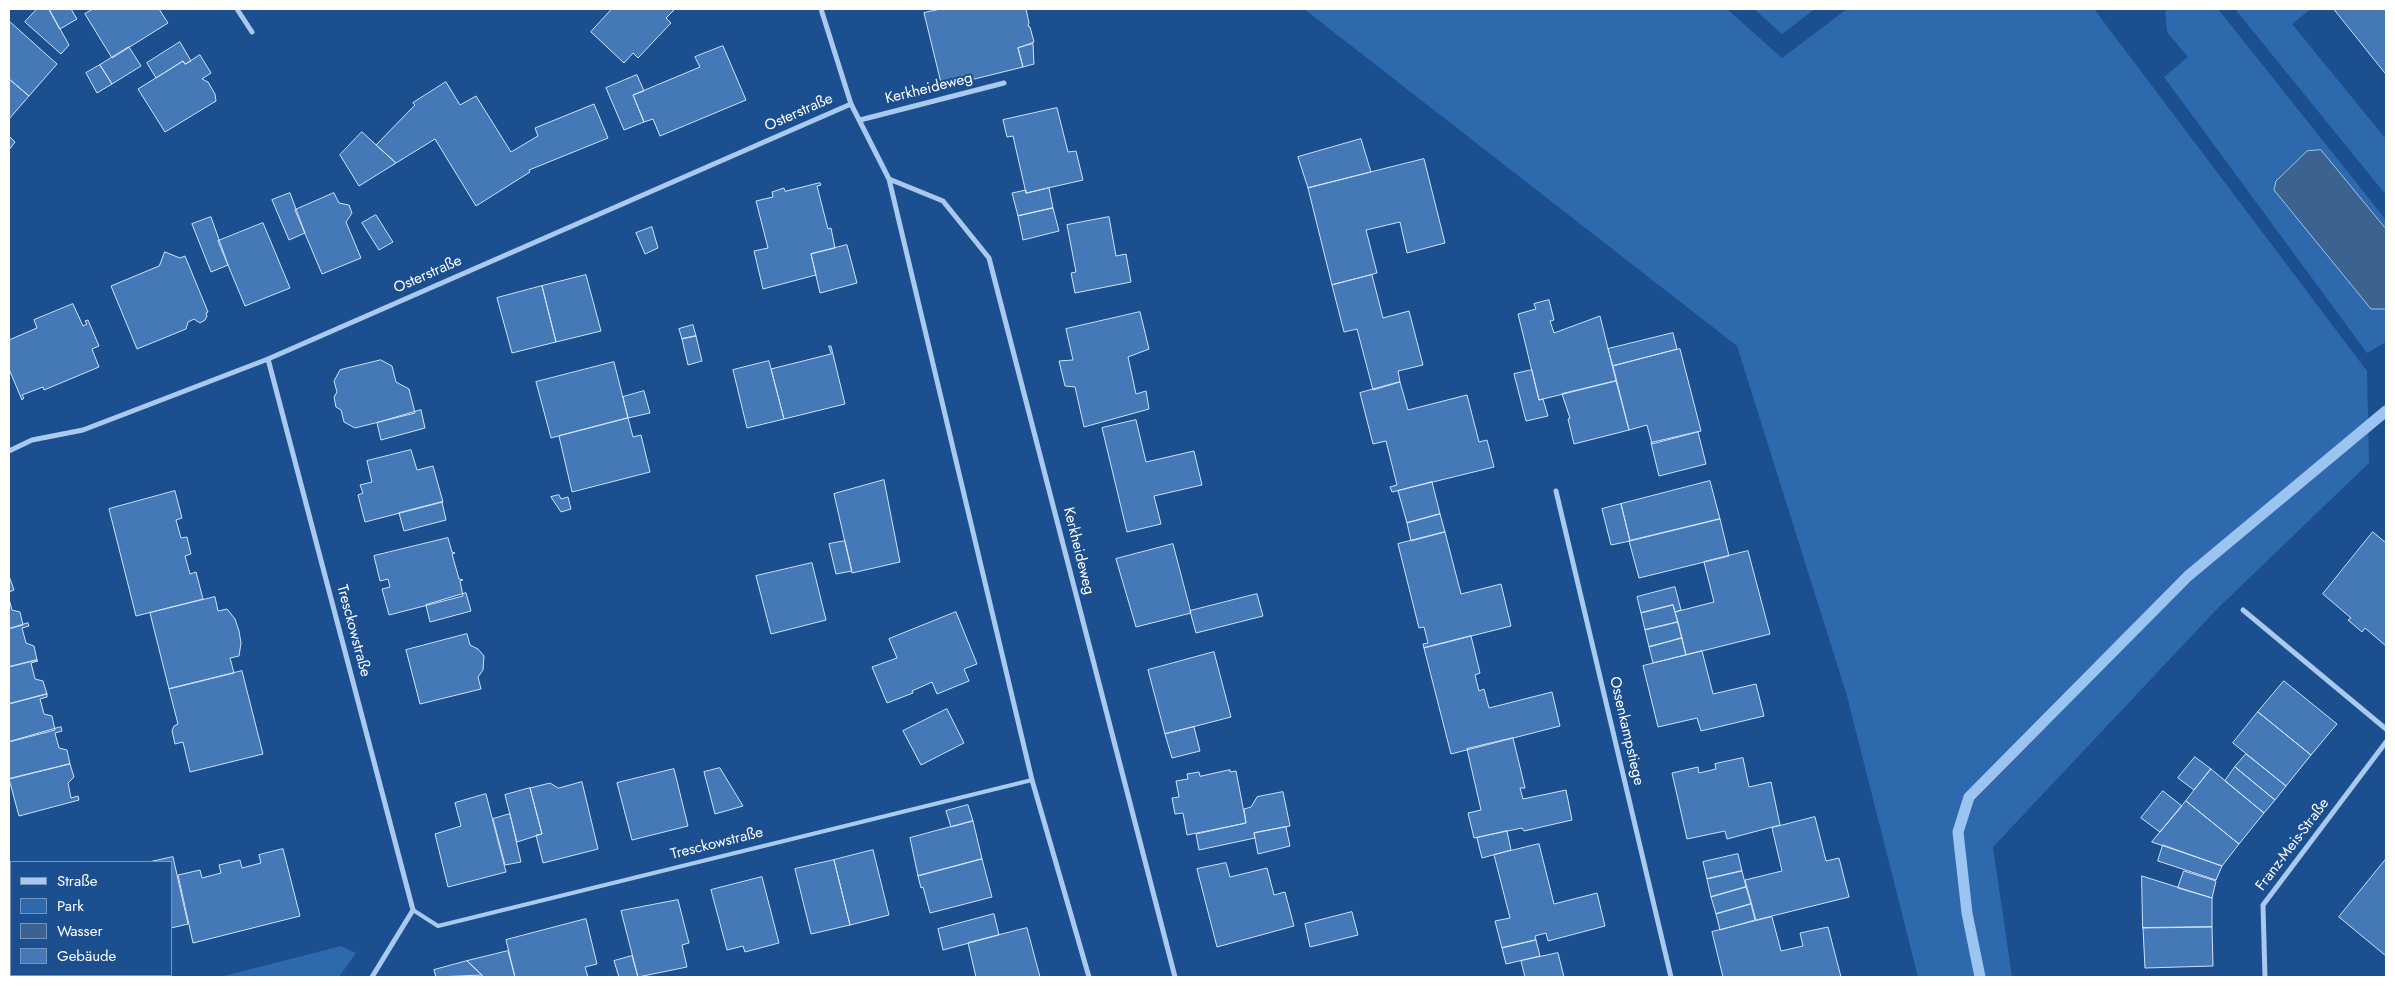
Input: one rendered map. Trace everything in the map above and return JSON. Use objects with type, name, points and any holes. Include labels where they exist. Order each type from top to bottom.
[{"type":"street","points":[[237,9],[252,32]]},
{"type":"street","points":[[821,9],[851,104],[889,179],[1032,780],[1089,977]]},
{"type":"street","name":"Kerkheideweg","points":[[860,120],[1004,83]]},
{"type":"street","name":"Osterstraße","points":[[9,451],[32,440],[83,430],[268,359],[851,104]]},
{"type":"street","name":"Kerkheideweg","points":[[889,179],[943,201],[989,258],[1175,977]]},
{"type":"street","name":"Tresckowstraße","points":[[268,359],[413,910]]},
{"type":"street","name":"Ossenkampstiege","points":[[1556,491],[1671,977]]},
{"type":"street","points":[[2243,610],[2386,729]]},
{"type":"street","name":"Franz-Meis-Straße","points":[[2265,977],[2263,905],[2386,742]]},
{"type":"street","points":[[372,977],[413,910]]},
{"type":"lane","name":"Tresckowstraße","points":[[413,910],[438,926],[1032,780]]},
{"type":"green space","points":[[1304,9],[1727,9],[1782,58],[1847,9],[2094,9],[2367,371],[2369,463],[2217,609],[1993,847],[2012,977],[1918,977],[1847,696],[1737,346]]},
{"type":"green space","points":[[1754,9],[1815,9],[1782,34]]},
{"type":"green space","points":[[2169,9],[2218,9],[2386,220],[2386,342],[2367,353],[2164,77],[2188,57],[2167,32],[2165,12]]},
{"type":"green space","points":[[2235,9],[2311,9],[2292,24],[2386,139],[2386,195]]},
{"type":"green space","points":[[341,946],[356,953],[339,977],[220,977]]},
{"type":"water","points":[[2321,150],[2386,229],[2386,309],[2371,309],[2274,190],[2276,181],[2307,151]]},
{"type":"building","points":[[37,9],[49,9],[69,45],[61,54],[25,22]]},
{"type":"building","points":[[49,9],[71,9],[77,19],[60,29]]},
{"type":"building","points":[[93,9],[159,9],[168,23],[112,58],[85,14]]},
{"type":"building","points":[[612,9],[675,9],[666,18],[671,23],[638,58],[633,53],[624,63],[591,32]]},
{"type":"building","points":[[941,9],[1026,9],[1028,26],[1030,27],[1034,42],[1018,48],[1023,67],[942,87],[924,13]]},
{"type":"building","points":[[2334,9],[2386,9],[2386,74]]},
{"type":"building","points":[[9,21],[57,64],[29,96],[9,79]]},
{"type":"building","points":[[180,42],[191,61],[185,64],[183,61],[156,78],[147,63]]},
{"type":"building","points":[[1033,44],[1034,64],[1023,67],[1018,48]]},
{"type":"building","points":[[723,46],[746,100],[660,136],[653,119],[644,122],[633,95],[700,67],[695,57]]},
{"type":"building","points":[[129,47],[141,66],[112,84],[100,65]]},
{"type":"building","points":[[200,55],[211,73],[202,79],[208,82],[215,94],[216,101],[165,132],[138,89],[183,61],[185,64]]},
{"type":"building","points":[[100,65],[112,84],[97,93],[86,73]]},
{"type":"building","points":[[637,75],[644,91],[633,95],[644,122],[624,130],[606,88]]},
{"type":"building","points":[[9,79],[29,96],[9,119]]},
{"type":"building","points":[[446,82],[460,105],[476,96],[511,152],[538,136],[535,128],[594,104],[608,138],[529,170],[530,172],[476,206],[435,139],[396,163],[376,145],[415,105],[413,103]]},
{"type":"building","points":[[1057,108],[1068,152],[1076,151],[1083,180],[1026,193],[1013,136],[1007,137],[1003,120]]},
{"type":"building","points":[[362,132],[396,163],[359,186],[340,155]]},
{"type":"building","points":[[9,136],[15,142],[9,150]]},
{"type":"building","points":[[1361,139],[1371,172],[1308,188],[1298,157]]},
{"type":"building","points":[[1424,159],[1445,243],[1407,253],[1400,222],[1366,230],[1377,273],[1332,285],[1308,188]]},
{"type":"building","points":[[820,183],[821,185],[817,186],[828,229],[831,228],[835,248],[811,254],[816,275],[763,289],[754,251],[768,248],[756,201],[773,197],[772,192],[784,188],[785,191]]},
{"type":"building","points":[[1049,188],[1053,208],[1018,216],[1012,193],[1026,190],[1026,193]]},
{"type":"building","points":[[290,193],[305,233],[289,240],[272,200]]},
{"type":"building","points":[[334,193],[339,203],[349,205],[352,213],[346,222],[361,258],[322,274],[295,210]]},
{"type":"building","points":[[1053,208],[1059,231],[1023,240],[1018,216]]},
{"type":"building","points":[[376,215],[393,242],[379,250],[362,223]]},
{"type":"building","points":[[211,217],[228,265],[211,272],[192,224]]},
{"type":"building","points":[[1109,217],[1116,256],[1126,254],[1131,282],[1075,293],[1071,273],[1076,272],[1067,225]]},
{"type":"building","points":[[263,223],[290,288],[245,306],[218,241]]},
{"type":"building","points":[[652,227],[658,248],[645,254],[636,233]]},
{"type":"building","points":[[847,245],[857,283],[820,293],[811,254]]},
{"type":"building","points":[[165,252],[180,258],[185,256],[208,312],[206,313],[207,316],[200,323],[194,319],[188,322],[186,329],[137,349],[111,286],[159,266]]},
{"type":"building","points":[[586,275],[601,331],[556,342],[542,286]]},
{"type":"building","points":[[1372,275],[1383,318],[1409,311],[1423,365],[1398,371],[1400,382],[1373,390],[1357,329],[1344,332],[1332,285]]},
{"type":"building","points":[[542,286],[556,342],[512,353],[497,298]]},
{"type":"building","points":[[1549,300],[1554,320],[1550,321],[1554,333],[1600,316],[1616,381],[1539,400],[1518,314],[1536,309],[1534,304]]},
{"type":"building","points":[[73,304],[83,326],[87,324],[85,321],[88,320],[99,346],[92,349],[99,367],[44,390],[43,387],[22,395],[24,398],[22,400],[9,369],[9,340],[37,328],[34,320]]},
{"type":"building","points":[[1140,312],[1149,349],[1128,357],[1136,394],[1146,391],[1149,409],[1084,427],[1075,387],[1065,386],[1059,361],[1073,360],[1066,329]]},
{"type":"building","points":[[693,325],[696,336],[682,339],[679,329]]},
{"type":"building","points":[[1673,333],[1677,349],[1613,366],[1608,349]]},
{"type":"building","points":[[696,336],[702,361],[688,365],[682,339]]},
{"type":"building","points":[[829,346],[831,346],[845,404],[784,419],[771,369],[831,354]]},
{"type":"building","points":[[1680,349],[1701,431],[1652,444],[1647,425],[1629,430],[1613,366]]},
{"type":"building","points":[[381,360],[392,366],[396,382],[409,389],[415,413],[355,428],[344,422],[341,410],[336,407],[334,397],[337,392],[334,381],[340,370]]},
{"type":"building","points":[[769,361],[784,419],[747,428],[733,370]]},
{"type":"building","points":[[614,362],[628,418],[551,438],[536,382]]},
{"type":"building","points":[[1532,370],[1539,400],[1543,399],[1548,416],[1526,421],[1514,374]]},
{"type":"building","points":[[1616,381],[1629,430],[1574,444],[1568,419],[1570,418],[1562,394]]},
{"type":"building","points":[[1400,382],[1408,410],[1467,395],[1479,442],[1487,440],[1494,467],[1392,492],[1390,487],[1397,485],[1386,441],[1373,444],[1360,393]]},
{"type":"building","points":[[644,391],[650,413],[628,418],[623,397]]},
{"type":"building","points":[[421,410],[425,428],[381,440],[377,423]]},
{"type":"building","points":[[628,418],[633,437],[641,435],[650,472],[572,492],[559,436]]},
{"type":"building","points":[[1136,420],[1146,462],[1194,451],[1202,485],[1154,496],[1161,524],[1127,532],[1102,428]]},
{"type":"building","points":[[1698,432],[1706,464],[1659,476],[1651,443]]},
{"type":"building","points":[[411,450],[417,470],[433,466],[443,502],[365,522],[358,495],[363,493],[360,485],[372,482],[367,461]]},
{"type":"building","points":[[884,480],[900,562],[852,573],[834,494]]},
{"type":"building","points":[[1710,481],[1720,519],[1630,541],[1621,504]]},
{"type":"building","points":[[1432,482],[1440,514],[1407,523],[1398,491]]},
{"type":"building","points":[[175,491],[182,518],[176,520],[181,538],[187,537],[191,554],[185,556],[190,574],[196,572],[203,599],[136,616],[109,509]]},
{"type":"building","points":[[559,495],[561,499],[568,497],[571,509],[561,512],[551,497]]},
{"type":"building","points":[[442,502],[446,520],[404,531],[399,513]]},
{"type":"building","points":[[1621,504],[1630,541],[1611,545],[1602,509]]},
{"type":"building","points":[[1440,514],[1445,532],[1411,541],[1407,523]]},
{"type":"building","points":[[1720,519],[1729,556],[1639,578],[1629,541]]},
{"type":"building","points":[[1445,532],[1461,594],[1501,584],[1511,626],[1424,648],[1423,644],[1428,643],[1424,627],[1419,628],[1398,544]]},
{"type":"building","points":[[2373,532],[2386,543],[2386,646],[2365,628],[2362,632],[2348,620],[2351,618],[2323,594]]},
{"type":"building","points":[[448,538],[452,552],[455,553],[452,554],[459,579],[463,580],[460,581],[463,596],[389,615],[382,589],[390,587],[388,579],[380,581],[374,556]]},
{"type":"building","points":[[845,541],[852,571],[836,574],[829,544]]},
{"type":"building","points":[[1173,544],[1191,613],[1136,627],[1116,559]]},
{"type":"building","points":[[1748,551],[1770,634],[1686,655],[1675,612],[1714,602],[1704,562]]},
{"type":"building","points":[[812,563],[826,620],[771,634],[756,576]]},
{"type":"building","points":[[9,576],[14,590],[9,592]]},
{"type":"building","points":[[1675,587],[1681,610],[1675,612],[1673,605],[1641,613],[1637,597]]},
{"type":"building","points":[[466,593],[471,611],[430,622],[426,605]]},
{"type":"building","points":[[1257,594],[1263,616],[1196,633],[1190,611]]},
{"type":"building","points":[[215,597],[218,611],[227,609],[235,619],[239,631],[241,643],[239,656],[230,658],[234,673],[169,689],[150,613]]},
{"type":"building","points":[[9,599],[12,610],[20,612],[23,625],[9,629]]},
{"type":"building","points":[[1673,605],[1678,622],[1645,630],[1641,613]]},
{"type":"building","points":[[956,612],[977,664],[964,669],[969,681],[937,694],[932,682],[912,691],[913,693],[887,703],[872,667],[897,658],[889,639]]},
{"type":"building","points":[[1678,622],[1682,638],[1649,647],[1645,630]]},
{"type":"building","points":[[28,623],[29,626],[22,628],[26,643],[34,646],[37,660],[9,667],[9,629]]},
{"type":"building","points":[[467,634],[470,645],[478,649],[484,656],[483,670],[478,677],[481,689],[420,704],[406,650]]},
{"type":"building","points":[[1471,636],[1480,673],[1475,675],[1479,691],[1484,689],[1489,708],[1552,692],[1560,726],[1451,754],[1424,648]]},
{"type":"building","points":[[1682,638],[1686,655],[1653,663],[1649,647]]},
{"type":"building","points":[[1702,651],[1713,694],[1756,684],[1764,716],[1701,731],[1697,718],[1658,727],[1643,666]]},
{"type":"building","points":[[1214,652],[1231,717],[1165,734],[1148,670]]},
{"type":"building","points":[[37,660],[31,663],[35,679],[43,681],[47,694],[9,704],[9,667]]},
{"type":"building","points":[[242,671],[263,754],[190,772],[183,742],[175,744],[172,731],[174,726],[178,724],[169,689]]},
{"type":"building","points":[[2284,681],[2337,724],[2311,755],[2258,712]]},
{"type":"building","points":[[47,694],[47,697],[40,699],[44,714],[52,716],[55,730],[9,742],[9,704]]},
{"type":"building","points":[[947,709],[964,743],[921,765],[903,731]]},
{"type":"building","points":[[2258,712],[2311,755],[2286,786],[2233,743]]},
{"type":"building","points":[[61,727],[62,731],[55,733],[59,748],[67,750],[70,764],[9,779],[9,742]]},
{"type":"building","points":[[1194,727],[1200,751],[1172,758],[1165,734]]},
{"type":"building","points":[[1513,738],[1525,788],[1520,788],[1523,799],[1566,790],[1572,820],[1524,831],[1522,828],[1474,838],[1468,813],[1481,810],[1467,749]]},
{"type":"building","points":[[2246,754],[2286,786],[2275,800],[2235,767]]},
{"type":"building","points":[[2195,757],[2211,769],[2194,790],[2178,778]]},
{"type":"building","points":[[1743,758],[1749,787],[1771,782],[1780,825],[1727,839],[1725,831],[1687,839],[1672,773],[1698,767],[1699,773],[1716,769],[1715,764]]},
{"type":"building","points":[[70,764],[74,777],[68,783],[71,798],[78,796],[79,800],[19,816],[9,779]]},
{"type":"building","points":[[2235,767],[2275,800],[2264,813],[2225,781]]},
{"type":"building","points":[[720,768],[743,806],[715,814],[704,772]]},
{"type":"building","points":[[674,769],[688,826],[632,840],[617,783]]},
{"type":"building","points":[[2211,769],[2264,813],[2239,844],[2186,801]]},
{"type":"building","points":[[1230,770],[1230,772],[1236,771],[1246,823],[1187,835],[1183,813],[1175,814],[1172,798],[1179,797],[1176,781],[1188,779],[1187,774],[1199,772],[1200,776]]},
{"type":"building","points":[[582,782],[598,849],[543,863],[536,835],[542,834],[530,788],[550,783],[558,788]]},
{"type":"building","points":[[530,788],[542,834],[517,842],[505,795]]},
{"type":"building","points":[[2163,791],[2182,806],[2160,832],[2141,818]]},
{"type":"building","points":[[1283,792],[1290,826],[1254,833],[1255,838],[1199,850],[1196,834],[1246,823],[1244,809],[1251,807],[1257,797]]},
{"type":"building","points":[[486,794],[506,872],[448,887],[435,834],[461,826],[455,803]]},
{"type":"building","points":[[2186,801],[2239,844],[2222,866],[2152,842]]},
{"type":"building","points":[[968,805],[973,821],[951,827],[946,811]]},
{"type":"building","points":[[510,814],[521,862],[505,865],[493,819]]},
{"type":"building","points":[[1815,817],[1826,861],[1839,858],[1849,897],[1756,920],[1745,880],[1782,871],[1772,828]]},
{"type":"building","points":[[973,821],[982,859],[918,876],[910,838]]},
{"type":"building","points":[[1286,827],[1290,846],[1258,854],[1254,833]]},
{"type":"building","points":[[1507,831],[1511,850],[1482,858],[1477,838]]},
{"type":"building","points":[[1539,844],[1554,904],[1597,893],[1605,926],[1548,941],[1546,933],[1535,936],[1536,940],[1502,948],[1495,921],[1510,918],[1494,855]]},
{"type":"building","points":[[2163,845],[2222,866],[2216,880],[2158,861]]},
{"type":"building","points":[[283,849],[300,916],[193,943],[178,875],[200,870],[202,878],[221,873],[219,865],[240,860],[242,868],[261,863],[259,855]]},
{"type":"building","points":[[873,850],[889,915],[850,925],[834,860]]},
{"type":"building","points":[[1738,854],[1742,871],[1707,879],[1703,862]]},
{"type":"building","points":[[173,857],[188,924],[172,928],[172,861],[154,861]]},
{"type":"building","points":[[982,859],[992,897],[930,913],[918,876]]},
{"type":"building","points":[[2386,859],[2386,956],[2339,917]]},
{"type":"building","points":[[834,860],[850,925],[811,934],[795,869]]},
{"type":"building","points":[[1226,863],[1230,877],[1267,868],[1274,895],[1285,892],[1294,926],[1217,947],[1197,869]]},
{"type":"building","points":[[1742,871],[1746,887],[1711,897],[1707,879]]},
{"type":"building","points":[[2184,871],[2216,881],[2212,898],[2178,888]]},
{"type":"building","points":[[2142,876],[2212,898],[2212,927],[2143,928]]},
{"type":"building","points":[[762,877],[779,943],[745,952],[743,946],[727,950],[711,890]]},
{"type":"building","points":[[1746,887],[1751,904],[1716,914],[1711,897]]},
{"type":"building","points":[[678,900],[689,943],[682,945],[687,967],[638,977],[621,911]]},
{"type":"building","points":[[1751,904],[1755,920],[1720,930],[1716,914]]},
{"type":"building","points":[[1352,912],[1358,935],[1310,947],[1305,924]]},
{"type":"building","points":[[994,914],[999,935],[943,950],[938,929]]},
{"type":"building","points":[[1772,917],[1781,951],[1803,946],[1800,933],[1828,927],[1841,977],[1723,977],[1712,932]]},
{"type":"building","points":[[586,919],[597,964],[585,967],[588,977],[515,977],[506,940]]},
{"type":"building","points":[[2212,927],[2213,966],[2145,968],[2143,928]]},
{"type":"building","points":[[1027,928],[1040,977],[976,977],[968,943]]},
{"type":"building","points":[[1536,940],[1540,956],[1506,964],[1502,948]]},
{"type":"building","points":[[508,951],[515,977],[484,977],[467,961]]},
{"type":"building","points":[[1558,953],[1564,977],[1525,977],[1521,961]]},
{"type":"building","points":[[632,956],[638,977],[619,977],[614,961]]},
{"type":"building","points":[[467,961],[482,975],[436,977],[434,970]]},
{"type":"waterway","points":[[1980,977],[1967,913],[1958,832],[1969,797],[2188,576],[2386,411]]}]
